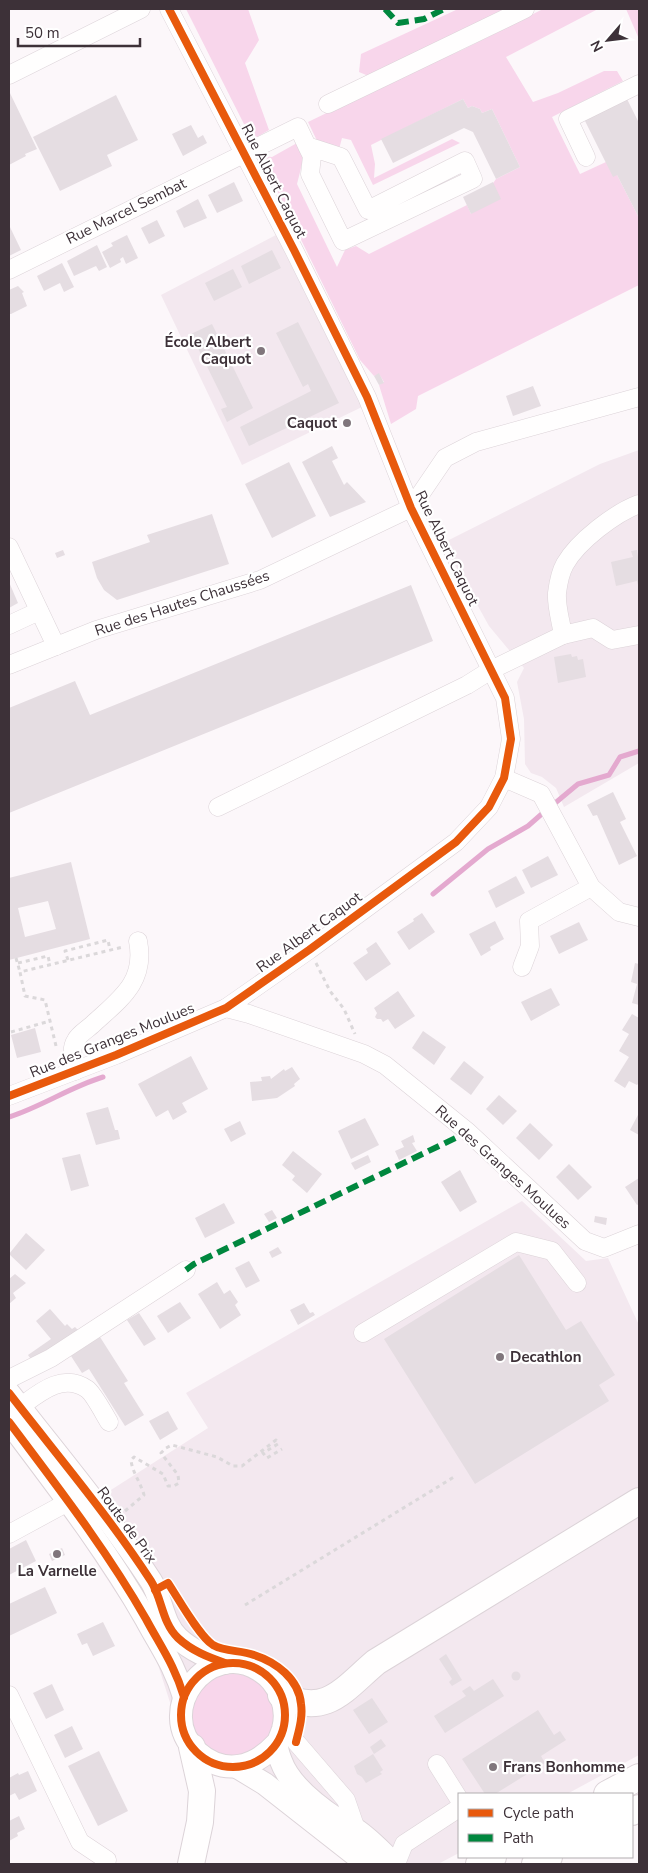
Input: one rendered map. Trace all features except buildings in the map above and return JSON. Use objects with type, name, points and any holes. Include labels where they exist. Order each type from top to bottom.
[{"type":"highway","points":[[281,1695],[293,1701],[310,1704],[324,1703],[345,1690],[376,1662],[639,1501]]},
{"type":"highway","points":[[191,1864],[200,1822],[202,1791],[192,1747]]},
{"type":"highway","points":[[609,1793],[639,1776]]},
{"type":"highway","points":[[479,1864],[491,1858]]},
{"type":"highway","points":[[535,1864],[547,1858]]},
{"type":"main road","name":"Route de Prix","points":[[12,1407],[78,1497],[125,1583],[165,1650],[177,1674],[184,1697]]},
{"type":"main road","name":"Route de Prix","points":[[78,1497],[111,1523],[152,1582],[162,1611],[177,1637],[198,1653],[225,1663]]},
{"type":"main road","name":"Route de Prix","points":[[192,1747],[184,1732],[181,1714],[184,1697],[190,1685],[211,1667],[225,1663],[249,1665],[260,1670],[272,1681],[281,1695]]},
{"type":"main road","points":[[281,1695],[285,1712],[283,1728],[286,1743],[281,1762],[293,1782],[338,1820],[356,1829],[394,1864]]},
{"type":"main road","points":[[192,1747],[205,1759],[220,1765],[237,1767],[252,1763],[286,1743]]},
{"type":"main road","points":[[237,1767],[266,1784],[359,1858]]},
{"type":"street","points":[[9,75],[141,9]]},
{"type":"street","name":"Rue Albert Caquot","points":[[169,9],[367,397],[411,508],[505,698],[511,739],[504,778],[488,807],[456,842],[309,950],[226,1008]]},
{"type":"street","points":[[328,104],[525,9]]},
{"type":"street","points":[[586,157],[568,119],[639,84]]},
{"type":"street","name":"Rue Marcel Sembat","points":[[9,270],[298,127],[308,146]]},
{"type":"street","points":[[308,146],[340,156],[368,210],[465,161],[473,178],[343,241],[310,174],[312,156],[308,146]]},
{"type":"street","points":[[411,508],[445,458],[476,442],[639,397]]},
{"type":"street","points":[[564,635],[557,594],[565,565],[576,549],[594,532],[639,504]]},
{"type":"street","name":"Rue des Hautes Chaussées","points":[[9,665],[96,630],[260,580],[411,508]]},
{"type":"street","points":[[9,547],[56,646]]},
{"type":"street","points":[[9,625],[39,611]]},
{"type":"street","points":[[218,807],[467,685],[491,670],[564,635],[593,628],[612,640],[639,635]]},
{"type":"street","points":[[504,778],[541,794],[591,887],[619,912],[639,917]]},
{"type":"street","points":[[522,967],[530,946],[529,921],[591,887]]},
{"type":"street","points":[[69,1073],[76,1040],[121,999],[138,974],[140,954],[138,941]]},
{"type":"street","name":"Rue des Granges Moulues","points":[[9,1095],[116,1055],[226,1008],[249,1014],[364,1054],[384,1065],[468,1132],[585,1240],[604,1248],[639,1234]]},
{"type":"street","points":[[363,1333],[516,1242],[552,1251],[577,1283]]},
{"type":"street","points":[[9,1379],[51,1358],[186,1270]]},
{"type":"street","points":[[12,1407],[50,1386],[69,1382],[88,1389],[109,1422]]},
{"type":"street","points":[[9,1534],[78,1497]]},
{"type":"street","points":[[9,1695],[80,1842],[107,1860]]},
{"type":"street","points":[[437,1764],[458,1797]]},
{"type":"street","points":[[359,1858],[394,1864],[404,1844],[458,1809]]},
{"type":"path","points":[[68,960],[65,951],[108,940],[110,950]]},
{"type":"path","points":[[20,972],[128,946],[138,941]]},
{"type":"path","points":[[309,950],[330,990],[344,1009],[364,1054]]},
{"type":"path","points":[[18,963],[48,956],[50,965]]},
{"type":"path","points":[[16,958],[26,996],[45,1000],[50,1022],[69,1073]]},
{"type":"path","points":[[12,1032],[50,1022]]},
{"type":"path","points":[[111,1523],[144,1495],[131,1466],[131,1460],[134,1457],[163,1474],[168,1486],[174,1486],[178,1483],[178,1475],[161,1453],[172,1445],[217,1457],[233,1466],[242,1466],[276,1440],[278,1444],[263,1453],[267,1458],[282,1449]]},
{"type":"path","points":[[245,1605],[454,1477]]},
{"type":"shaded area","points":[[186,9],[248,9],[259,40],[245,63],[269,130],[252,140]]},
{"type":"shaded area","points":[[458,9],[506,9],[371,77],[359,72],[361,54]]},
{"type":"shaded area","points":[[543,9],[598,9],[506,57],[533,102],[558,93],[604,71],[617,71],[623,81],[552,117],[580,174],[606,162],[617,175],[639,218],[639,285],[418,396],[416,409],[391,424],[379,385],[384,382],[379,374],[374,376],[360,360],[260,156],[272,157],[297,143],[304,156],[297,184],[337,267],[345,250],[356,246],[369,254],[467,205],[471,214],[496,179],[520,167],[492,109],[482,113],[480,109],[472,106],[468,108],[463,99],[371,145],[375,164],[374,178],[452,139],[460,143],[373,185],[351,140],[342,138],[338,153],[320,147],[308,122],[407,74],[464,49]]},
{"type":"shaded area","points":[[626,9],[639,9],[639,39]]},
{"type":"shaded area","name":"École Albert Caquot","points":[[276,235],[362,407],[242,465],[161,295]]},
{"type":"shaded area","points":[[639,450],[639,763],[564,807],[556,788],[542,777],[531,773],[525,764],[524,719],[517,682],[524,668],[489,626],[443,543],[600,464]]},
{"type":"shaded area","points":[[522,1201],[586,1261],[608,1258],[639,1325],[639,1755],[569,1793],[458,1793],[458,1854],[438,1864],[350,1864],[253,1780],[186,1753],[153,1649],[67,1518],[208,1428],[186,1393]]},
{"type":"shaded area","points":[[225,1674],[241,1674],[256,1681],[267,1692],[274,1707],[271,1731],[262,1744],[241,1756],[225,1756],[210,1749],[199,1738],[192,1723],[192,1707],[199,1692],[210,1681]]},
{"type":"waterway","points":[[554,804],[578,784],[609,775],[620,757],[639,751]]},
{"type":"waterway","points":[[433,894],[488,849],[528,826],[544,812]]},
{"type":"waterway","points":[[9,1117],[103,1077]]},
{"type":"marked path","points":[[385,9],[398,23],[424,19],[444,9]]},
{"type":"marked path","points":[[186,1270],[194,1264],[468,1132]]},
{"type":"cycle path","points":[[9,1096],[116,1055],[226,1008],[309,950],[456,842],[489,807],[504,778],[511,739],[505,698],[411,508],[367,397],[294,250],[169,9]]},
{"type":"cycle path","points":[[9,1393],[135,1557],[155,1588],[165,1618],[173,1632],[183,1643],[206,1656],[225,1663]]},
{"type":"cycle path","points":[[9,1422],[80,1518],[131,1593],[167,1657],[184,1697]]},
{"type":"cycle path","points":[[155,1590],[168,1583],[201,1634],[213,1645],[262,1658],[278,1667],[291,1679],[296,1687],[301,1704],[301,1719],[296,1742]]},
{"type":"cycle path","points":[[233,1663],[253,1667],[270,1678],[281,1695],[285,1715],[281,1735],[270,1752],[253,1763],[233,1767],[213,1763],[196,1752],[185,1735],[181,1715],[185,1695],[196,1678],[213,1667],[233,1663]]},
{"type":"place","name":"École Albert Caquot","points":[[261,351]]},
{"type":"place","name":"Caquot","points":[[347,423]]},
{"type":"place","name":"Decathlon","points":[[500,1357]]},
{"type":"place","name":"La Varnelle","points":[[57,1554]]},
{"type":"place","name":"Frans Bonhomme","points":[[493,1767]]}]
